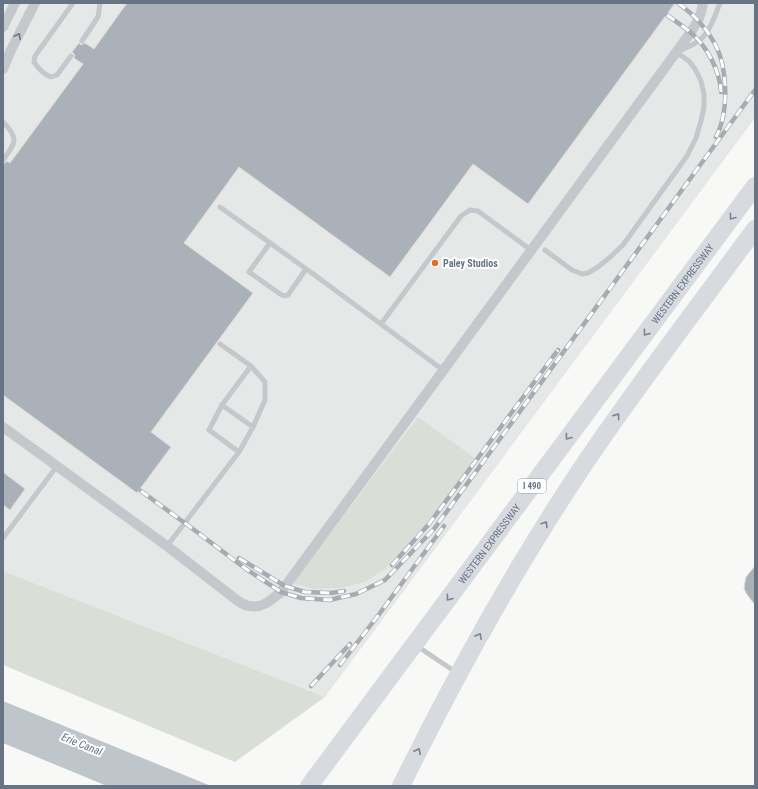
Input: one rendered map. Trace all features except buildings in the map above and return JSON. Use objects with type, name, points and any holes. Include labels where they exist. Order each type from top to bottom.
[{"type":"highway","name":"WESTERN EXPRESSWAY","points":[[309,786],[755,186]]},
{"type":"highway","points":[[401,786],[458,674],[513,576],[549,519],[585,463],[630,398],[755,229]]},
{"type":"street","points":[[3,27],[15,3]]},
{"type":"street","points":[[3,70],[6,56],[35,3]]},
{"type":"street","points":[[3,427],[167,546],[238,601],[250,606],[261,606],[281,592],[676,52],[698,20],[703,3]]},
{"type":"lane","points":[[71,56],[52,77],[44,74],[34,62],[36,56],[73,3]]},
{"type":"lane","points":[[82,41],[98,17],[100,3]]},
{"type":"lane","points":[[545,250],[572,270],[582,274],[588,273],[598,267],[623,245],[687,156],[696,138],[701,121],[704,107],[704,94],[701,81],[695,69],[689,61],[676,52],[699,41],[707,32],[720,3]]},
{"type":"lane","points":[[3,122],[11,130],[14,141],[12,148],[4,159]]},
{"type":"lane","points":[[220,207],[443,370]]},
{"type":"lane","points":[[381,324],[461,216],[470,210],[478,212],[531,250]]},
{"type":"lane","points":[[270,243],[249,272],[284,296],[288,294],[306,269]]},
{"type":"lane","points":[[167,546],[239,452],[253,427],[265,400],[265,382],[250,366],[220,344]]},
{"type":"lane","points":[[239,452],[209,430],[222,406],[250,366]]},
{"type":"lane","points":[[222,406],[253,427]]},
{"type":"lane","points":[[3,538],[56,466]]},
{"type":"lane","points":[[415,644],[458,674]]},
{"type":"shaded area","points":[[3,3],[755,3],[755,118],[325,697],[3,571]]},
{"type":"shaded area","points":[[418,417],[475,458],[431,518],[385,569],[365,582],[340,588],[313,589],[293,583]]},
{"type":"shaded area","points":[[3,571],[325,697],[235,762],[3,665]]},
{"type":"water","name":"Erie Canal","points":[[3,701],[211,786],[107,786],[3,743]]},
{"type":"railway","points":[[678,3],[694,16],[703,26],[715,44],[719,54],[724,78],[725,103],[723,116],[716,137]]},
{"type":"railway","points":[[667,15],[690,32],[702,44],[712,59],[718,76],[721,92]]},
{"type":"railway","points":[[141,491],[246,569],[281,592],[301,598],[329,600],[356,594],[385,580],[434,529],[755,90]]},
{"type":"railway","points":[[392,565],[429,524],[558,350]]},
{"type":"railway","points":[[340,665],[444,526]]},
{"type":"railway","points":[[239,558],[285,586],[305,592],[331,593],[344,591]]},
{"type":"railway","points":[[311,686],[350,644]]},
{"type":"place","name":"Paley Studios","points":[[435,263]]}]
